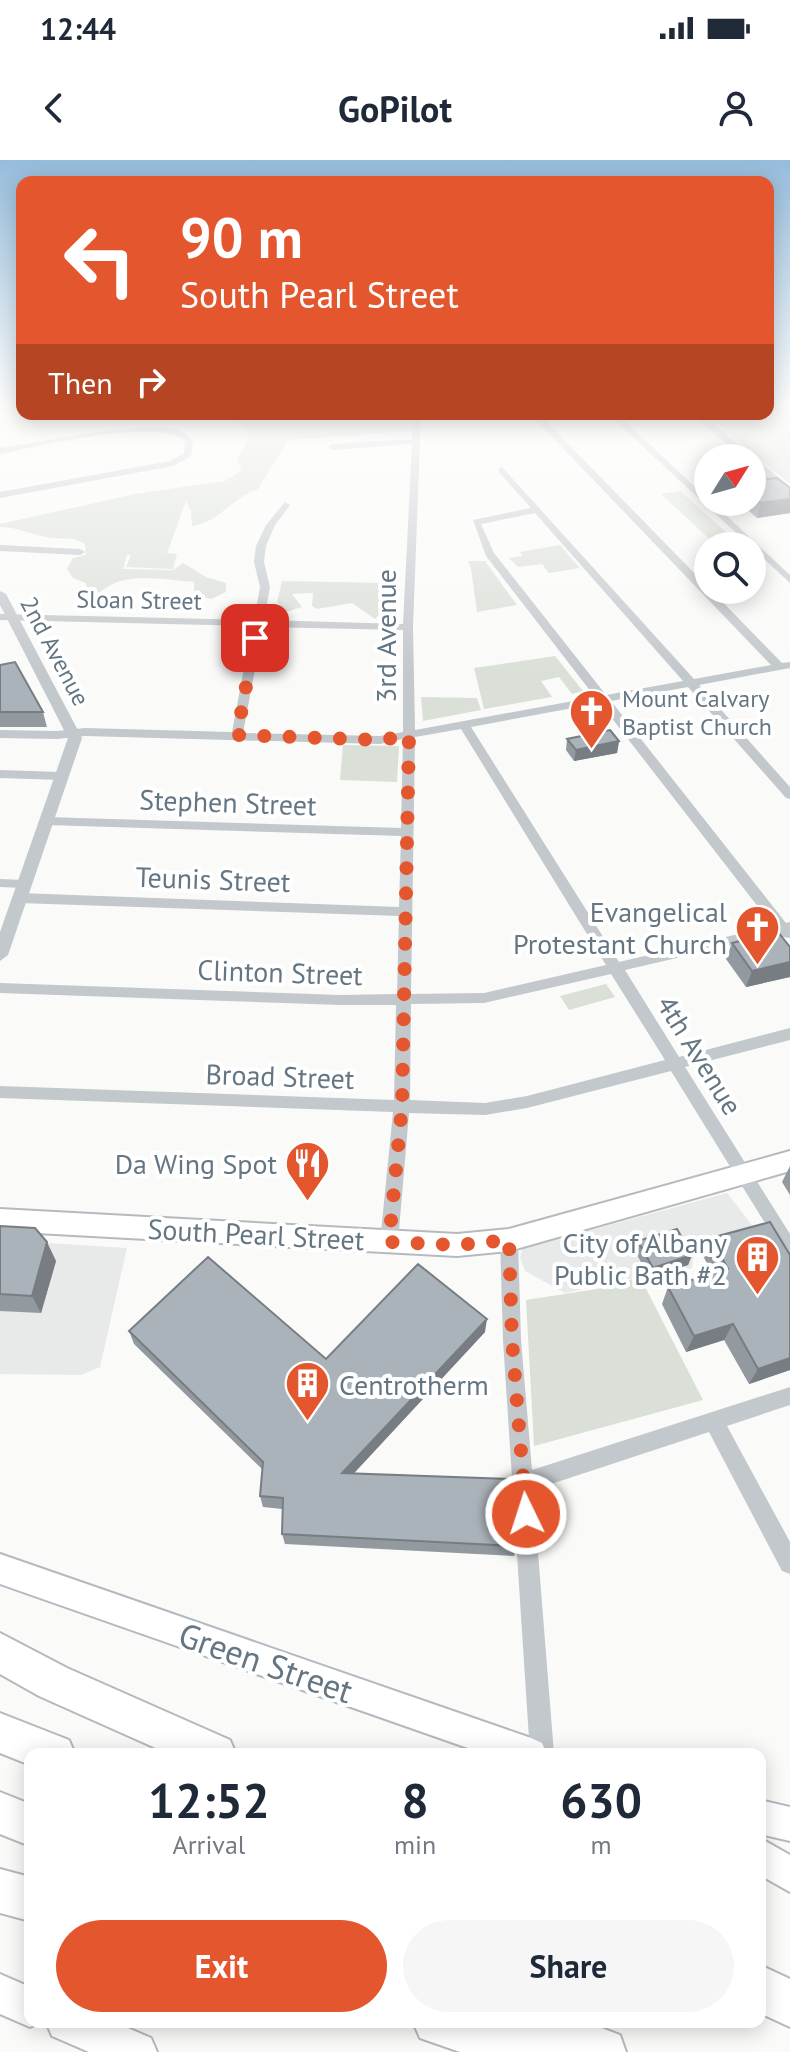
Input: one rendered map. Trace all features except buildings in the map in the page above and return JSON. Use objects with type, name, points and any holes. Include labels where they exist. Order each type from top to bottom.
[{"type":"highway","points":[[0,1652],[53,1682],[202,1748]]},
{"type":"highway","points":[[0,1733],[39,1748]]},
{"type":"highway","points":[[0,1813],[24,1823]]},
{"type":"highway","points":[[0,1891],[24,1897]]},
{"type":"highway","points":[[766,1991],[790,2004]]},
{"type":"highway","points":[[766,2013],[790,2020]]},
{"type":"highway","points":[[458,2028],[544,2052]]},
{"type":"highway","points":[[542,2028],[603,2052]]},
{"type":"main road","name":"South Pearl Street","points":[[0,1220],[457,1245],[509,1240],[790,1161]]},
{"type":"main road","name":"Green Street","points":[[0,1569],[514,1748]]},
{"type":"main road","points":[[766,1818],[790,1824]]},
{"type":"main road","points":[[766,1859],[790,1875]]},
{"type":"main road","points":[[0,1994],[24,2004]]},
{"type":"main road","points":[[80,2028],[137,2052]]},
{"type":"street","name":"3rd Avenue","points":[[389,1242],[402,1106],[408,832],[408,627],[413,496]]},
{"type":"street","points":[[524,496],[545,516],[790,795]]},
{"type":"street","points":[[616,496],[784,666]]},
{"type":"street","points":[[701,496],[790,580]]},
{"type":"street","points":[[237,735],[265,587],[259,565],[260,547],[265,533],[285,505]]},
{"type":"street","points":[[535,510],[476,522],[489,554],[601,700],[787,932]]},
{"type":"street","points":[[0,548],[80,552]]},
{"type":"street","name":"2nd Avenue","points":[[0,594],[6,617],[75,738],[0,955]]},
{"type":"street","name":"Sloan Street","points":[[6,617],[408,627]]},
{"type":"street","points":[[0,734],[237,735],[380,740],[784,666]]},
{"type":"street","name":"4th Avenue","points":[[465,726],[790,1249]]},
{"type":"street","points":[[0,774],[62,776]]},
{"type":"street","name":"Stephen Street","points":[[47,821],[408,832]]},
{"type":"street","points":[[0,883],[25,884]]},
{"type":"street","name":"Teunis Street","points":[[19,898],[406,912]]},
{"type":"street","name":"Clinton Street","points":[[0,988],[405,1001],[502,996],[615,967],[787,932]]},
{"type":"street","name":"Broad Street","points":[[0,1092],[485,1109],[527,1102],[790,1034]]},
{"type":"street","points":[[509,1240],[512,1340],[542,1748]]},
{"type":"street","points":[[524,1483],[790,1396]]},
{"type":"street","points":[[714,1422],[790,1563]]},
{"type":"shaded area","points":[[125,496],[244,496],[210,520],[192,526],[191,511],[186,501],[167,553],[177,554],[173,569],[126,567],[131,555],[127,555],[123,569],[173,570],[183,563],[206,577],[226,583],[226,592],[211,599],[194,595],[194,582],[155,578],[118,582],[96,596],[89,596],[86,583],[73,578],[67,569],[73,558],[86,555],[85,544],[73,539],[52,538],[0,527],[0,524]]},
{"type":"shaded area","points":[[663,496],[686,496],[694,504],[694,516],[708,516],[726,532],[702,532]]},
{"type":"shaded area","points":[[560,545],[580,568],[549,573],[542,564],[518,567],[509,558],[522,556],[520,552]]},
{"type":"shaded area","points":[[468,561],[485,561],[517,605],[477,612]]},
{"type":"shaded area","points":[[282,581],[385,583],[389,604],[375,619],[352,603],[317,609],[312,606],[313,593],[292,594],[302,607],[286,612],[277,602]]},
{"type":"shaded area","points":[[555,656],[583,691],[572,694],[559,677],[541,681],[552,697],[484,709],[474,668]]},
{"type":"shaded area","points":[[421,697],[477,698],[481,710],[423,721]]},
{"type":"shaded area","points":[[343,745],[399,746],[397,782],[340,780]]},
{"type":"shaded area","points":[[606,984],[615,997],[569,1010],[560,996]]},
{"type":"shaded area","points":[[727,1193],[755,1229],[716,1239],[693,1258],[692,1268],[647,1282],[640,1277],[565,1293],[525,1271],[520,1258],[522,1249]]},
{"type":"shaded area","points":[[0,1240],[127,1248],[100,1367],[81,1375],[0,1374]]},
{"type":"shaded area","points":[[640,1277],[703,1400],[534,1446],[526,1300],[597,1289]]},
{"type":"place","name":"Mount Calvary Baptist Church","points":[[591,751]]},
{"type":"place","name":"Evangelical Protestant Church","points":[[758,966]]},
{"type":"place","name":"Da Wing Spot","points":[[308,1202]]},
{"type":"place","name":"City of Albany Public Bath #2","points":[[758,1297]]},
{"type":"place","name":"Centrotherm","points":[[308,1423]]},
{"type":"route","points":[[255,638],[237,735],[380,740],[409,736],[402,1106],[389,1242],[457,1245],[509,1240],[512,1340],[526,1514]]}]
